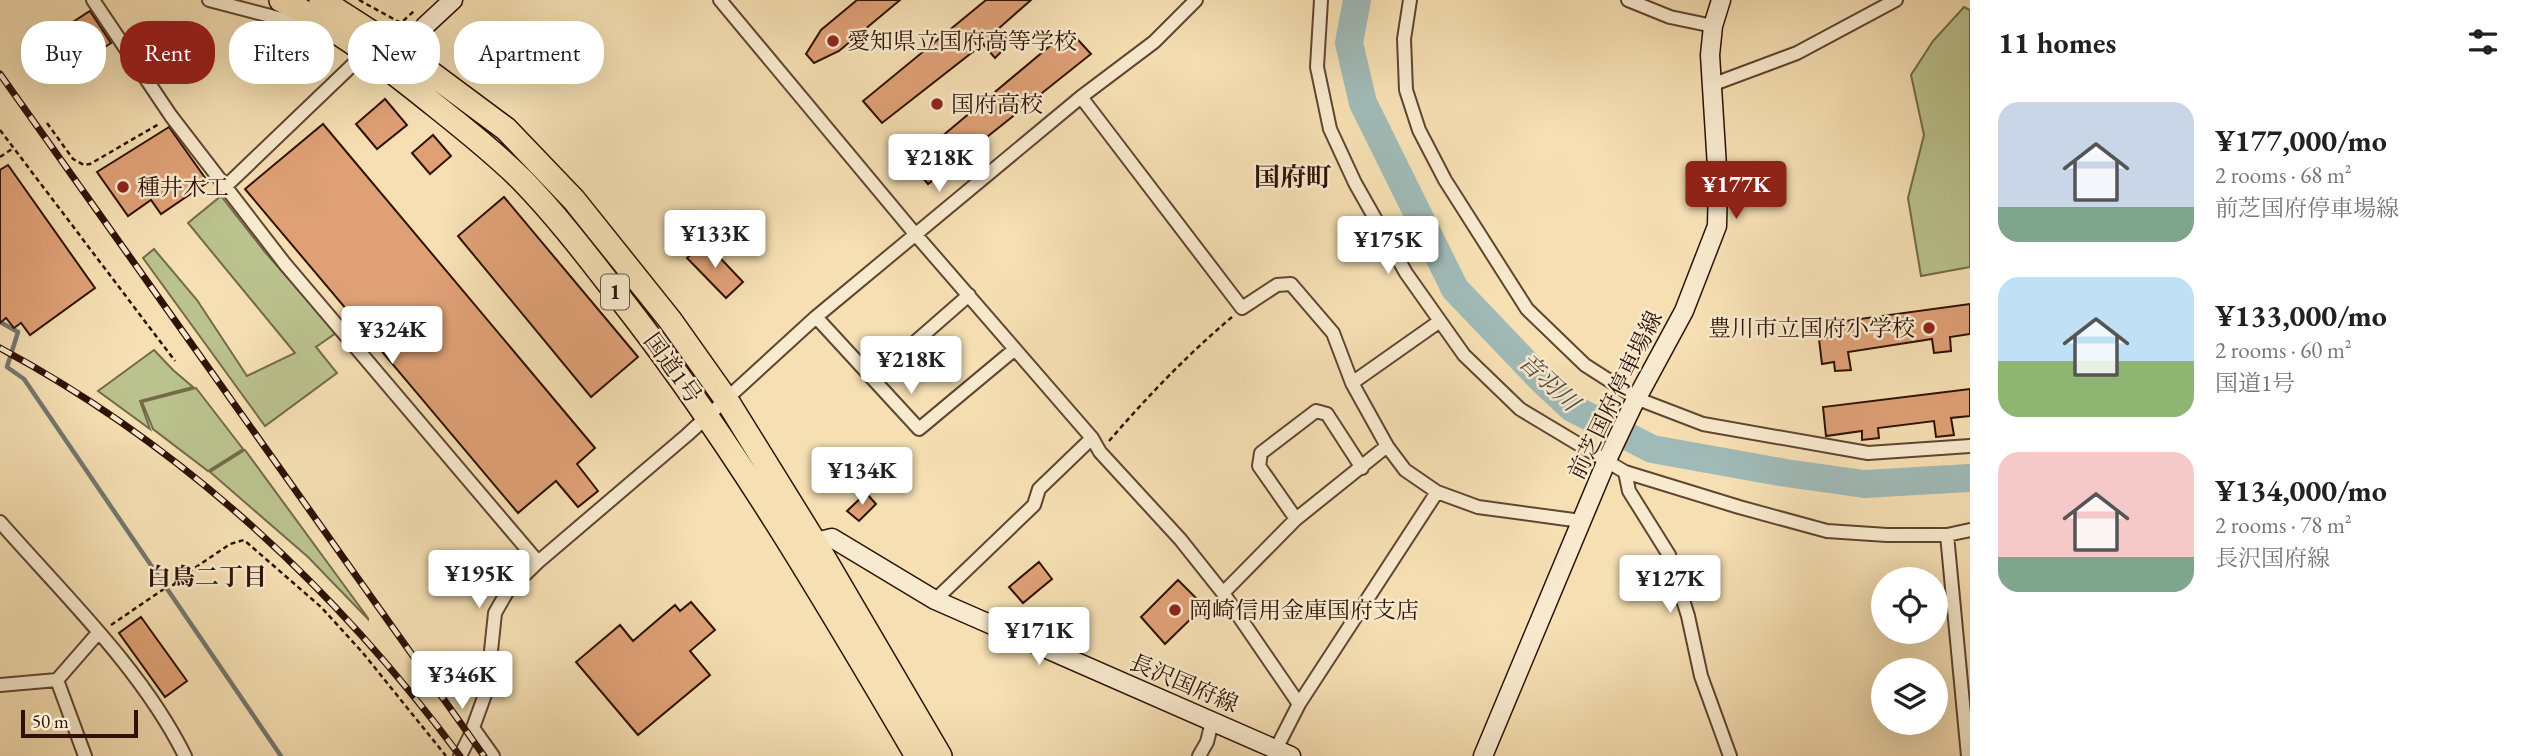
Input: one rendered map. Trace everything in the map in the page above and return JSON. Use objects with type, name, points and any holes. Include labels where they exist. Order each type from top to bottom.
[{"type":"highway","name":"国道1号","points":[[281,0],[314,7],[348,29]]},
{"type":"highway","name":"国道1号","points":[[314,7],[348,36]]},
{"type":"highway","name":"国道1号","points":[[421,84],[523,181],[576,241],[649,335],[804,545],[940,756]]},
{"type":"highway","name":"国道1号","points":[[433,84],[506,129],[574,200],[670,320],[726,399],[917,756]]},
{"type":"main road","points":[[430,21],[453,0]]},
{"type":"main road","name":"前芝国府停車場線","points":[[1483,756],[1607,460],[1684,311],[1717,226],[1718,183],[1710,55],[1713,26],[1721,0]]},
{"type":"main road","name":"長沢国府線","points":[[804,545],[832,538],[935,600],[1284,753]]},
{"type":"street","points":[[93,0],[171,116],[225,187],[364,358],[538,562]]},
{"type":"street","points":[[209,0],[286,20],[314,7]]},
{"type":"street","points":[[720,0],[916,235],[1092,438],[1100,452],[1180,538],[1223,593],[1299,704]]},
{"type":"street","points":[[460,756],[487,689],[495,613],[507,592],[816,317],[1081,97],[1154,42],[1196,0]]},
{"type":"street","points":[[1321,0],[1317,67],[1330,129],[1355,183],[1406,274],[1464,355],[1520,409],[1625,472],[1827,531],[1947,535],[1970,530]]},
{"type":"street","points":[[1410,0],[1404,39],[1406,90],[1419,130],[1445,180],[1527,309],[1585,365],[1635,403],[1703,424],[1868,453],[1970,446]]},
{"type":"street","points":[[1628,0],[1670,17],[1713,26]]},
{"type":"street","points":[[1713,84],[1797,53],[1896,0]]},
{"type":"street","points":[[225,187],[348,69]]},
{"type":"street","points":[[1081,97],[1242,308],[1277,285],[1291,284],[1333,333],[1352,383],[1387,446],[1405,470],[1437,492],[1478,507],[1581,521]]},
{"type":"street","points":[[873,379],[969,295]]},
{"type":"street","points":[[816,317],[919,429],[1015,349]]},
{"type":"street","points":[[1352,383],[1440,321]]},
{"type":"street","points":[[1296,519],[1259,466],[1262,453],[1316,411],[1327,414],[1362,468]]},
{"type":"street","points":[[935,600],[1034,505],[1039,489],[1092,438]]},
{"type":"street","points":[[1223,593],[1296,519],[1387,446]]},
{"type":"street","points":[[1625,472],[1629,491],[1669,555],[1688,616],[1701,676],[1730,756]]},
{"type":"street","points":[[1284,753],[1299,704],[1437,492]]},
{"type":"street","points":[[0,522],[98,633],[169,723],[185,756]]},
{"type":"street","points":[[1947,535],[1968,756]]},
{"type":"street","points":[[0,685],[57,680],[98,633]]},
{"type":"street","points":[[1957,649],[1970,646]]},
{"type":"street","points":[[57,680],[85,756]]},
{"type":"street","points":[[1199,756],[1207,741],[1212,722]]},
{"type":"street","points":[[473,728],[493,756]]},
{"type":"path","points":[[359,0],[401,23],[418,8]]},
{"type":"path","points":[[47,123],[73,159],[84,165],[171,116]]},
{"type":"path","points":[[0,130],[175,361]]},
{"type":"path","points":[[0,157],[12,149]]},
{"type":"path","points":[[1100,452],[1143,401],[1201,342],[1242,308]]},
{"type":"path","points":[[98,633],[230,544],[244,540],[321,607],[363,653],[446,756]]},
{"type":"green space","points":[[1964,7],[1970,10],[1970,267],[1921,276],[1908,198],[1924,135],[1911,75],[1933,41]]},
{"type":"green space","points":[[221,196],[265,252],[336,333],[316,347],[337,373],[265,426],[143,258],[154,249],[197,300],[247,376],[295,353],[188,223]]},
{"type":"green space","points":[[154,350],[193,387],[140,401],[150,429],[98,391]]},
{"type":"green space","points":[[196,388],[243,449],[208,471],[153,429],[142,402]]},
{"type":"green space","points":[[245,450],[368,619],[308,557],[210,472]]},
{"type":"building","name":"愛知県立国府高等学校","points":[[857,0],[900,0],[839,51],[814,63],[806,54],[821,30]]},
{"type":"building","points":[[986,0],[1031,0],[998,29],[1010,43],[995,58],[983,44],[882,123],[863,101]]},
{"type":"building","points":[[90,11],[97,21],[74,21]]},
{"type":"building","points":[[1069,30],[1091,54],[928,184],[910,163]]},
{"type":"building","points":[[385,99],[407,125],[377,149],[356,124]]},
{"type":"building","points":[[323,124],[595,448],[577,464],[598,491],[578,507],[556,481],[518,513],[245,189]]},
{"type":"building","points":[[169,127],[208,182],[161,214],[151,200],[128,216],[97,172]]},
{"type":"building","points":[[433,135],[451,156],[430,174],[412,153]]},
{"type":"building","points":[[8,165],[95,288],[30,335],[21,323],[14,328],[6,318],[0,323],[0,170]]},
{"type":"building","points":[[504,197],[638,357],[591,397],[458,236]]},
{"type":"building","points":[[705,242],[743,282],[726,298],[687,258]]},
{"type":"building","points":[[1970,304],[1970,334],[1950,337],[1951,351],[1934,353],[1932,339],[1848,352],[1851,370],[1835,371],[1834,362],[1822,364],[1819,339],[1830,337],[1830,323]]},
{"type":"building","points":[[1970,389],[1970,416],[1951,418],[1954,435],[1936,437],[1934,421],[1878,428],[1879,438],[1862,440],[1862,431],[1826,436],[1823,407]]},
{"type":"building","points":[[866,493],[876,504],[859,521],[847,511]]},
{"type":"building","points":[[1039,562],[1052,579],[1023,603],[1009,587]]},
{"type":"building","points":[[1178,580],[1204,606],[1165,644],[1141,617]]},
{"type":"building","points":[[691,602],[715,630],[690,651],[710,675],[638,735],[576,662],[620,625],[633,641],[675,605],[680,611]]},
{"type":"building","points":[[141,617],[187,681],[165,697],[119,633]]},
{"type":"waterway","name":"音羽川","points":[[1357,0],[1349,43],[1363,103],[1455,289],[1572,408],[1652,449],[1786,473],[1864,484],[1970,478]]},
{"type":"waterway","points":[[0,322],[18,332],[7,367],[24,379],[281,756]]},
{"type":"railway","points":[[0,74],[484,756]]},
{"type":"railway","points":[[0,348],[67,387],[132,430],[194,476],[253,526],[362,636],[460,756]]},
{"type":"place","name":"愛知県立国府高等学校","points":[[833,41]]},
{"type":"place","name":"国府高校","points":[[937,104]]},
{"type":"place","name":"種井木工","points":[[123,187]]},
{"type":"place","name":"豊川市立国府小学校","points":[[1929,328]]},
{"type":"place","name":"岡崎信用金庫国府支店","points":[[1175,610]]},
{"type":"district","name":"国府町","points":[[1293,177]]},
{"type":"district","name":"白鳥二丁目","points":[[207,577]]}]
